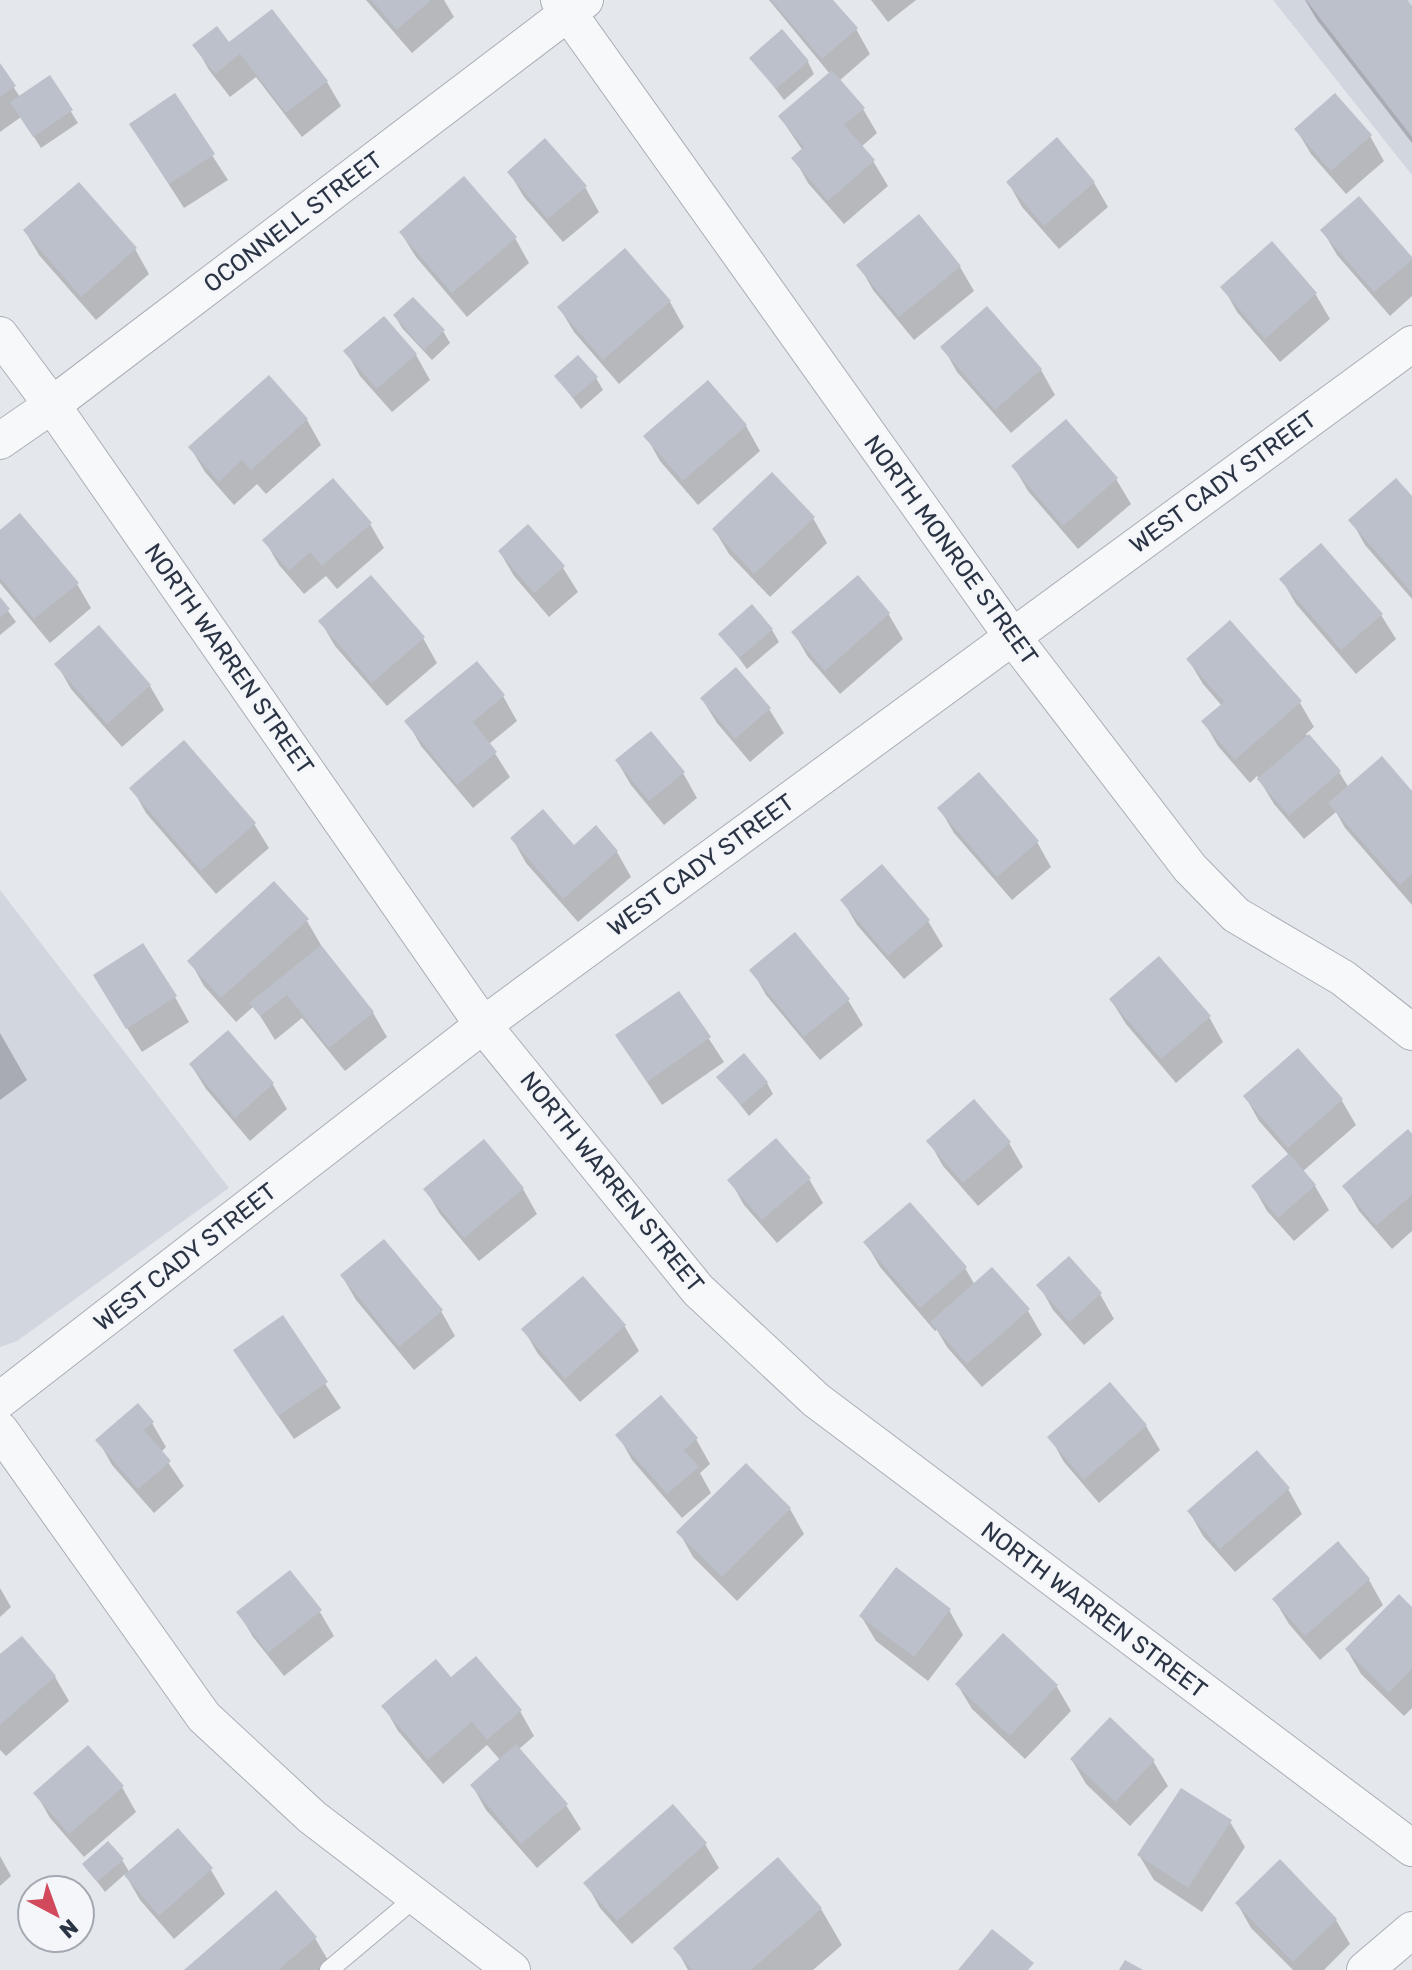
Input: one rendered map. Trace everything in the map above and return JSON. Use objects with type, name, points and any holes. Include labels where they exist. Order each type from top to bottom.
[{"type":"street","name":"OCONNELL STREET","points":[[0,441],[52,405],[571,4]]},
{"type":"street","name":"NORTH MONROE STREET","points":[[571,4],[1012,636],[1190,868],[1236,915],[1343,978],[1412,1032]]},
{"type":"street","name":"NORTH WARREN STREET","points":[[0,335],[52,405],[483,1025],[698,1290],[816,1400],[1412,1848]]},
{"type":"street","name":"WEST CADY STREET","points":[[0,1400],[483,1025],[1412,344]]},
{"type":"street","points":[[0,1430],[204,1717],[312,1817],[512,1970]]},
{"type":"street","points":[[1365,1970],[1412,1930]]},
{"type":"lane","points":[[329,1970],[416,1897]]},
{"type":"shaded area","points":[[1273,0],[1412,0],[1412,175]]},
{"type":"shaded area","points":[[0,890],[229,1188],[17,1341],[0,1347]]},
{"type":"building","points":[[371,0],[431,0],[397,30]]},
{"type":"building","points":[[771,0],[833,0],[858,28],[822,59]]},
{"type":"building","points":[[1306,0],[1407,0],[1412,6],[1412,137]]},
{"type":"building","points":[[272,9],[328,81],[286,113],[240,54],[215,74],[192,45],[217,26],[229,42]]},
{"type":"building","points":[[782,29],[809,61],[776,89],[749,58]]},
{"type":"building","points":[[0,63],[16,86],[0,97]]},
{"type":"building","points":[[832,70],[865,108],[844,125],[875,160],[828,201],[791,158],[804,147],[778,116]]},
{"type":"building","points":[[50,75],[73,110],[33,137],[10,102]]},
{"type":"building","points":[[175,93],[215,154],[169,184],[129,124]]},
{"type":"building","points":[[1335,93],[1372,135],[1331,171],[1294,129]]},
{"type":"building","points":[[1057,137],[1095,182],[1044,226],[1006,182]]},
{"type":"building","points":[[545,138],[587,186],[548,219],[507,172]]},
{"type":"building","points":[[464,176],[517,237],[452,293],[399,232]]},
{"type":"building","points":[[79,182],[137,248],[81,297],[23,230]]},
{"type":"building","points":[[1359,196],[1412,257],[1374,292],[1320,230]]},
{"type":"building","points":[[919,214],[961,266],[899,317],[856,265]]},
{"type":"building","points":[[1272,241],[1317,293],[1265,339],[1220,287]]},
{"type":"building","points":[[625,248],[671,301],[603,360],[557,307]]},
{"type":"building","points":[[413,297],[445,330],[424,350],[393,315]]},
{"type":"building","points":[[987,306],[1042,369],[995,410],[940,347]]},
{"type":"building","points":[[384,316],[417,354],[377,389],[343,351]]},
{"type":"building","points":[[578,355],[598,377],[573,398],[554,376]]},
{"type":"building","points":[[269,375],[308,419],[251,470],[242,460],[219,482],[188,447]]},
{"type":"building","points":[[708,380],[747,425],[683,481],[643,436]]},
{"type":"building","points":[[1066,419],[1118,478],[1063,526],[1011,466]]},
{"type":"building","points":[[772,472],[815,517],[754,574],[712,529]]},
{"type":"building","points":[[333,478],[372,523],[322,566],[310,552],[289,571],[262,540]]},
{"type":"building","points":[[1396,478],[1412,496],[1412,593],[1348,520]]},
{"type":"building","points":[[20,513],[79,583],[34,619],[0,578],[0,530]]},
{"type":"building","points":[[528,524],[565,566],[534,593],[498,551]]},
{"type":"building","points":[[1321,543],[1383,614],[1341,650],[1279,579]]},
{"type":"building","points":[[371,575],[425,637],[372,683],[318,621]]},
{"type":"building","points":[[858,575],[890,613],[825,671],[791,632]]},
{"type":"building","points":[[0,597],[10,609],[0,618]]},
{"type":"building","points":[[752,604],[773,629],[739,658],[718,634]]},
{"type":"building","points":[[1230,620],[1302,701],[1235,760],[1201,721],[1224,702],[1186,659]]},
{"type":"building","points":[[99,625],[151,685],[107,724],[54,664]]},
{"type":"building","points":[[477,661],[505,695],[473,722],[497,752],[457,785],[404,721]]},
{"type":"building","points":[[736,667],[771,708],[735,739],[700,698]]},
{"type":"building","points":[[651,731],[685,772],[649,801],[615,760]]},
{"type":"building","points":[[1309,734],[1341,771],[1289,816],[1257,779]]},
{"type":"building","points":[[184,740],[256,823],[201,871],[129,788]]},
{"type":"building","points":[[1382,756],[1412,791],[1412,874],[1400,885],[1328,803]]},
{"type":"building","points":[[979,772],[1039,841],[997,877],[937,808]]},
{"type":"building","points":[[543,809],[574,845],[596,825],[618,851],[563,899],[510,838]]},
{"type":"building","points":[[882,864],[930,920],[888,956],[840,900]]},
{"type":"building","points":[[274,881],[309,919],[221,998],[187,961]]},
{"type":"building","points":[[795,932],[850,999],[804,1037],[749,970]]},
{"type":"building","points":[[143,943],[177,996],[126,1029],[93,975]]},
{"type":"building","points":[[321,945],[374,1012],[329,1048],[287,995],[260,1016],[249,1003]]},
{"type":"building","points":[[1159,956],[1211,1016],[1161,1059],[1109,999]]},
{"type":"building","points":[[679,991],[711,1037],[647,1082],[615,1035]]},
{"type":"building","points":[[228,1030],[274,1083],[235,1118],[189,1064]]},
{"type":"building","points":[[1298,1048],[1343,1099],[1288,1148],[1243,1096]]},
{"type":"building","points":[[744,1053],[768,1082],[741,1105],[716,1077]]},
{"type":"building","points":[[974,1099],[1011,1142],[963,1183],[926,1141]]},
{"type":"building","points":[[1408,1129],[1412,1134],[1412,1195],[1376,1226],[1342,1186]]},
{"type":"building","points":[[776,1138],[811,1178],[762,1220],[727,1180]]},
{"type":"building","points":[[484,1139],[524,1188],[464,1238],[423,1189]]},
{"type":"building","points":[[1289,1153],[1316,1185],[1278,1218],[1251,1186]]},
{"type":"building","points":[[910,1202],[967,1267],[920,1308],[863,1242]]},
{"type":"building","points":[[384,1239],[443,1310],[399,1347],[340,1275]]},
{"type":"building","points":[[1069,1256],[1102,1293],[1069,1322],[1036,1285]]},
{"type":"building","points":[[992,1267],[1030,1309],[967,1364],[930,1322]]},
{"type":"building","points":[[583,1276],[626,1325],[565,1379],[521,1329]]},
{"type":"building","points":[[283,1315],[328,1382],[278,1416],[233,1350]]},
{"type":"building","points":[[1110,1382],[1147,1425],[1084,1480],[1047,1437]]},
{"type":"building","points":[[661,1395],[698,1438],[684,1450],[699,1467],[667,1494],[615,1435]]},
{"type":"building","points":[[138,1403],[154,1422],[144,1430],[171,1461],[138,1489],[95,1440]]},
{"type":"building","points":[[1257,1450],[1290,1488],[1220,1549],[1187,1511]]},
{"type":"building","points":[[746,1463],[791,1508],[722,1577],[676,1532]]},
{"type":"building","points":[[1338,1541],[1370,1579],[1305,1636],[1272,1599]]},
{"type":"building","points":[[896,1567],[951,1609],[914,1657],[859,1616]]},
{"type":"building","points":[[290,1570],[322,1610],[268,1653],[236,1612]]},
{"type":"building","points":[[1399,1594],[1412,1607],[1412,1669],[1389,1693],[1345,1649]]},
{"type":"building","points":[[1003,1633],[1058,1685],[1010,1736],[955,1684]]},
{"type":"building","points":[[22,1636],[56,1676],[0,1725],[0,1654]]},
{"type":"building","points":[[476,1656],[522,1710],[487,1740],[472,1722],[428,1760],[381,1706],[436,1659],[451,1677]]},
{"type":"building","points":[[1110,1717],[1155,1760],[1115,1802],[1070,1759]]},
{"type":"building","points":[[516,1744],[568,1804],[521,1844],[470,1785]]},
{"type":"building","points":[[88,1745],[124,1786],[69,1834],[33,1793]]},
{"type":"building","points":[[1181,1788],[1232,1820],[1188,1888],[1137,1855]]},
{"type":"building","points":[[673,1804],[707,1843],[617,1921],[583,1883]]},
{"type":"building","points":[[178,1828],[213,1868],[159,1916],[124,1875]]},
{"type":"building","points":[[108,1841],[124,1859],[97,1882],[96,1874],[90,1874],[82,1864]]},
{"type":"building","points":[[778,1857],[822,1908],[751,1970],[692,1970],[673,1948]]},
{"type":"building","points":[[1280,1859],[1337,1919],[1293,1962],[1235,1903]]},
{"type":"building","points":[[276,1890],[317,1937],[278,1970],[184,1970]]},
{"type":"building","points":[[992,1929],[1034,1963],[1028,1970],[958,1970]]},
{"type":"building","points":[[1125,1960],[1143,1970],[1119,1970]]}]
